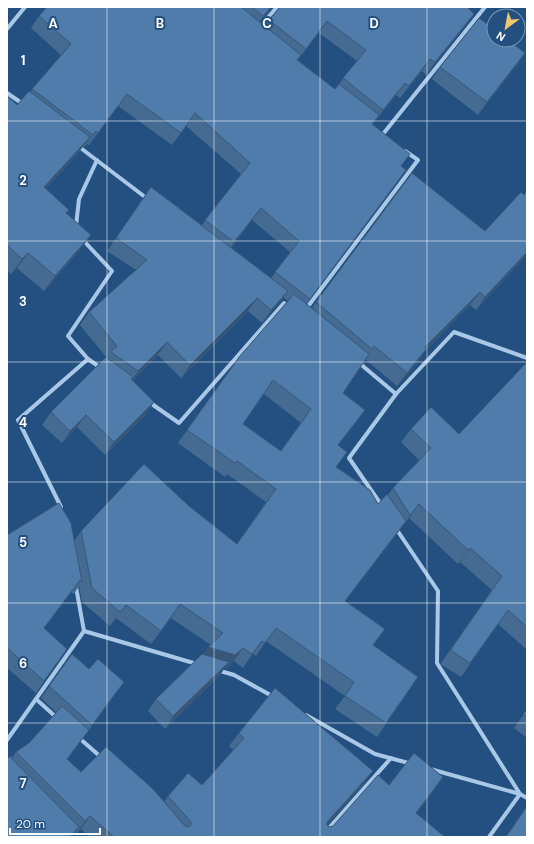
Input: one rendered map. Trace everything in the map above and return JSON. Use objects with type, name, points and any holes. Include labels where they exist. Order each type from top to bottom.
[{"type":"street","points":[[7,29],[25,7]]},
{"type":"street","points":[[255,33],[277,7]]},
{"type":"street","points":[[383,134],[485,7]]},
{"type":"street","points":[[7,92],[25,106]]},
{"type":"street","points":[[377,130],[389,139]]},
{"type":"street","points":[[73,142],[153,203]]},
{"type":"street","points":[[302,316],[418,160],[400,147]]},
{"type":"street","points":[[75,231],[79,199],[97,160]]},
{"type":"street","points":[[80,237],[112,271],[68,336],[88,359],[108,372]]},
{"type":"street","points":[[278,298],[290,307]]},
{"type":"street","points":[[146,400],[179,423],[284,303]]},
{"type":"street","points":[[383,508],[349,458],[396,394],[454,332],[527,358]]},
{"type":"street","points":[[63,515],[61,507],[18,420],[88,359]]},
{"type":"street","points":[[355,360],[396,394]]},
{"type":"street","points":[[392,521],[438,591],[437,663],[520,794]]},
{"type":"street","points":[[7,740],[84,631],[75,585]]},
{"type":"street","points":[[84,631],[204,666]]},
{"type":"street","points":[[212,668],[234,675],[281,701]]},
{"type":"street","points":[[36,699],[59,720]]},
{"type":"street","points":[[301,713],[375,754],[413,764]]},
{"type":"street","points":[[76,735],[105,761]]},
{"type":"street","points":[[321,837],[390,758]]},
{"type":"street","points":[[429,768],[520,794],[527,798]]},
{"type":"street","points":[[488,837],[520,794]]},
{"type":"building","points":[[47,7],[241,7],[301,55],[297,60],[335,89],[339,84],[379,115],[372,124],[410,154],[401,166],[406,170],[310,299],[275,272],[299,241],[261,208],[234,242],[205,220],[250,163],[195,113],[181,133],[127,94],[98,133],[96,131],[93,135],[32,89],[71,44],[39,16]]},
{"type":"building","points":[[252,7],[271,7],[263,16]]},
{"type":"building","points":[[280,7],[467,7],[474,14],[435,62],[430,59],[409,86],[405,83],[383,110],[343,78],[366,50],[327,21],[306,49],[269,20]]},
{"type":"building","points":[[479,18],[486,23],[486,48],[518,48],[525,53],[487,102],[440,67]]},
{"type":"building","points":[[29,91],[90,137],[44,187],[69,210],[66,213],[91,235],[55,276],[28,253],[22,259],[7,245],[7,96],[17,105]]},
{"type":"building","points":[[412,173],[485,231],[521,192],[524,195],[527,191],[527,252],[485,297],[480,292],[425,347],[427,348],[407,373],[374,346],[372,349],[316,302]]},
{"type":"building","points":[[151,187],[288,291],[271,310],[257,298],[190,365],[167,342],[138,371],[111,352],[117,346],[89,312],[147,260],[116,238]]},
{"type":"building","points":[[294,294],[369,354],[343,393],[365,410],[338,445],[347,452],[336,467],[370,490],[378,504],[387,494],[406,521],[345,601],[385,629],[373,645],[418,677],[386,723],[345,696],[354,682],[276,628],[265,643],[262,641],[252,654],[243,648],[235,655],[208,647],[223,633],[180,604],[161,631],[126,605],[120,612],[92,588],[81,531],[144,464],[189,506],[237,544],[276,489],[237,461],[235,463],[187,430],[240,356]],"holes":[[[273,380],[311,409],[281,451],[243,424]]]},
{"type":"building","points":[[106,357],[133,377],[131,379],[154,402],[114,442],[86,415],[70,431],[51,412]]},
{"type":"building","points":[[526,363],[527,627],[508,610],[470,663],[451,649],[502,576],[470,548],[468,550],[419,504],[410,515],[393,488],[431,448],[411,429],[431,407],[459,434]]},
{"type":"building","points":[[59,503],[71,523],[82,582],[80,580],[44,628],[67,649],[44,681],[7,648],[7,535]]},
{"type":"building","points":[[72,654],[89,669],[98,659],[124,682],[92,725],[49,686]]},
{"type":"building","points":[[202,654],[229,662],[173,716],[156,699]]},
{"type":"building","points":[[275,688],[373,771],[327,822],[329,827],[333,826],[378,775],[389,785],[414,753],[443,777],[416,813],[445,837],[114,837],[90,816],[85,821],[16,752],[29,743],[62,706],[89,730],[67,759],[81,772],[106,747],[153,789],[185,826],[189,827],[191,822],[168,796],[188,773],[202,785],[244,738],[239,733]]},
{"type":"building","points":[[527,710],[527,717],[523,714]]},
{"type":"building","points":[[12,756],[12,759],[79,827],[69,837],[7,837],[7,757]]},
{"type":"building","points":[[527,806],[527,837],[506,837]]}]
